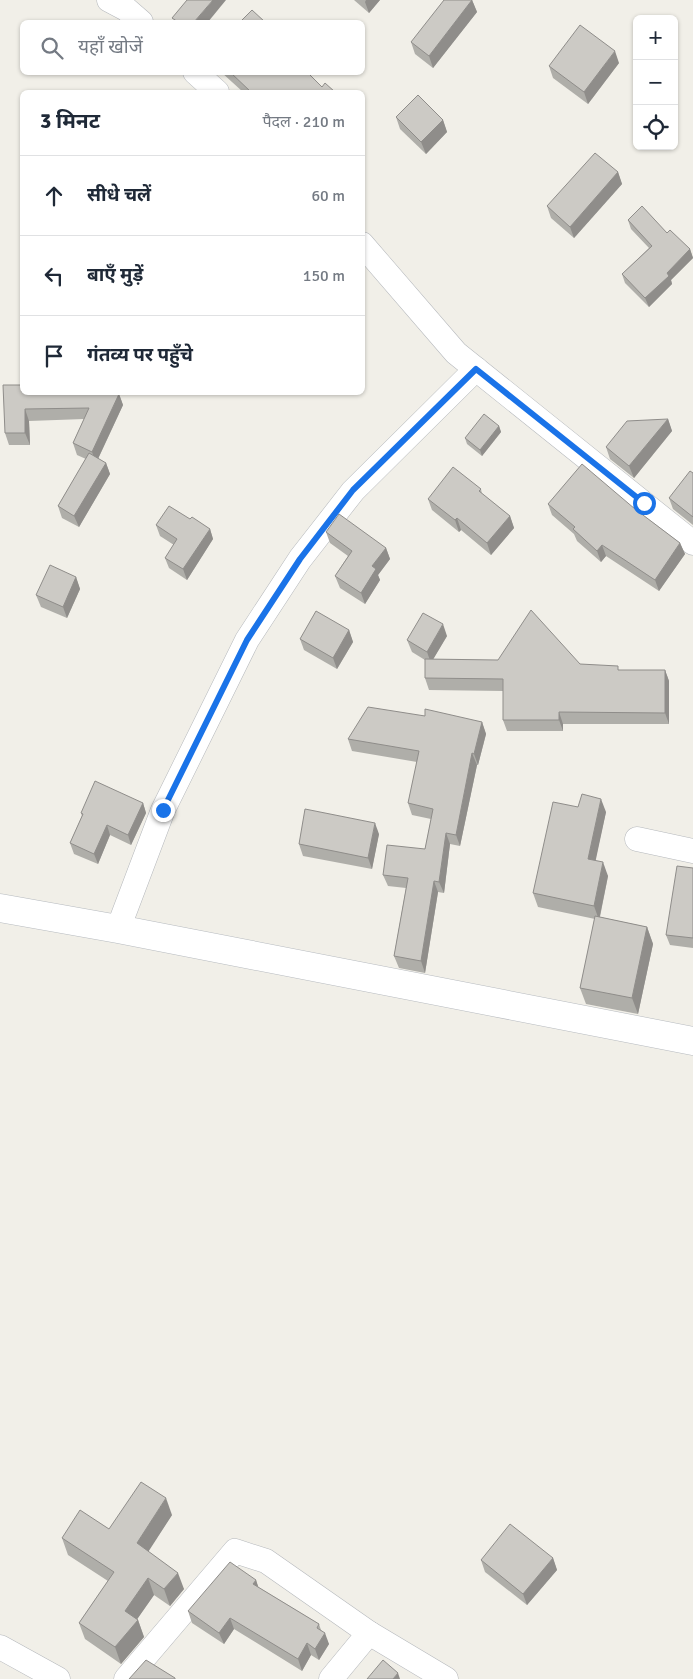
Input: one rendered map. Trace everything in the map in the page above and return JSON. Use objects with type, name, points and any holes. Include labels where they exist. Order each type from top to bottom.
[{"type":"street","points":[[109,0],[126,9],[139,20]]},
{"type":"street","points":[[198,75],[215,90]]},
{"type":"street","points":[[365,247],[456,353],[693,543]]},
{"type":"street","points":[[118,929],[163,810],[247,640],[300,559],[353,490],[476,369]]},
{"type":"street","points":[[637,839],[693,850]]},
{"type":"street","points":[[0,908],[118,929],[693,1041]]},
{"type":"street","points":[[126,1679],[235,1551],[266,1561],[369,1633],[446,1679]]},
{"type":"street","points":[[330,1679],[369,1633]]},
{"type":"street","points":[[0,1647],[58,1679]]},
{"type":"building","points":[[187,0],[213,0],[196,20],[175,20],[172,18]]},
{"type":"building","points":[[444,0],[472,0],[429,56],[411,42]]},
{"type":"building","points":[[252,10],[263,20],[242,20]]},
{"type":"building","points":[[580,25],[615,51],[584,92],[549,66]]},
{"type":"building","points":[[233,75],[310,75],[322,87],[325,83],[333,90],[249,90]]},
{"type":"building","points":[[418,95],[443,120],[421,142],[396,117]]},
{"type":"building","points":[[595,153],[618,172],[570,227],[547,206]]},
{"type":"building","points":[[642,206],[667,233],[670,230],[690,249],[667,273],[669,276],[645,298],[622,274],[652,246],[628,220]]},
{"type":"building","points":[[3,385],[20,385],[20,395],[119,395],[92,452],[73,443],[89,408],[25,409],[25,433],[5,433]]},
{"type":"building","points":[[484,414],[499,426],[480,450],[465,438]]},
{"type":"building","points":[[668,419],[629,466],[606,447],[627,421]]},
{"type":"building","points":[[89,453],[106,463],[74,516],[58,506]]},
{"type":"building","points":[[582,464],[635,509],[680,543],[655,580],[602,545],[597,551],[573,529],[575,527],[548,504]]},
{"type":"building","points":[[453,467],[481,489],[479,491],[510,516],[487,543],[457,518],[455,520],[428,499]]},
{"type":"building","points":[[690,471],[693,473],[693,517],[669,498]]},
{"type":"building","points":[[169,506],[190,519],[192,517],[210,529],[183,569],[165,558],[177,539],[156,525]]},
{"type":"building","points":[[339,514],[386,548],[372,566],[376,569],[361,593],[335,576],[352,551],[326,532]]},
{"type":"building","points":[[50,565],[76,577],[63,607],[36,595]]},
{"type":"building","points":[[531,610],[580,664],[618,666],[618,670],[665,670],[665,713],[559,712],[559,720],[503,720],[503,679],[425,678],[425,659],[498,660]]},
{"type":"building","points":[[316,611],[349,630],[333,658],[300,639]]},
{"type":"building","points":[[423,613],[443,624],[427,652],[407,640]]},
{"type":"building","points":[[368,707],[425,716],[425,709],[482,722],[474,754],[472,753],[456,835],[446,833],[439,882],[434,881],[421,961],[394,956],[408,878],[383,875],[387,845],[425,849],[433,809],[408,803],[419,751],[348,739]]},
{"type":"building","points":[[95,781],[143,803],[128,835],[107,825],[94,854],[70,843]]},
{"type":"building","points":[[582,794],[601,799],[588,859],[603,862],[594,906],[533,893],[553,802],[578,807]]},
{"type":"building","points":[[305,809],[375,823],[368,858],[299,844]]},
{"type":"building","points":[[677,866],[693,868],[693,938],[666,935]]},
{"type":"building","points":[[595,916],[647,927],[632,998],[580,988]]},
{"type":"building","points":[[141,1482],[166,1498],[137,1543],[178,1573],[164,1589],[148,1578],[125,1611],[138,1620],[115,1647],[79,1623],[114,1572],[62,1538],[80,1510],[109,1529]]},
{"type":"building","points":[[510,1524],[553,1558],[523,1594],[481,1560]]},
{"type":"building","points":[[230,1562],[256,1580],[253,1584],[319,1624],[317,1628],[325,1633],[315,1649],[307,1643],[298,1659],[230,1618],[219,1633],[188,1611]]},
{"type":"building","points":[[146,1660],[175,1678],[175,1679],[129,1679]]},
{"type":"building","points":[[383,1660],[398,1673],[393,1679],[367,1679]]},
{"type":"route","points":[[163,810],[247,640],[300,559],[353,490],[476,369],[644,503]]}]
